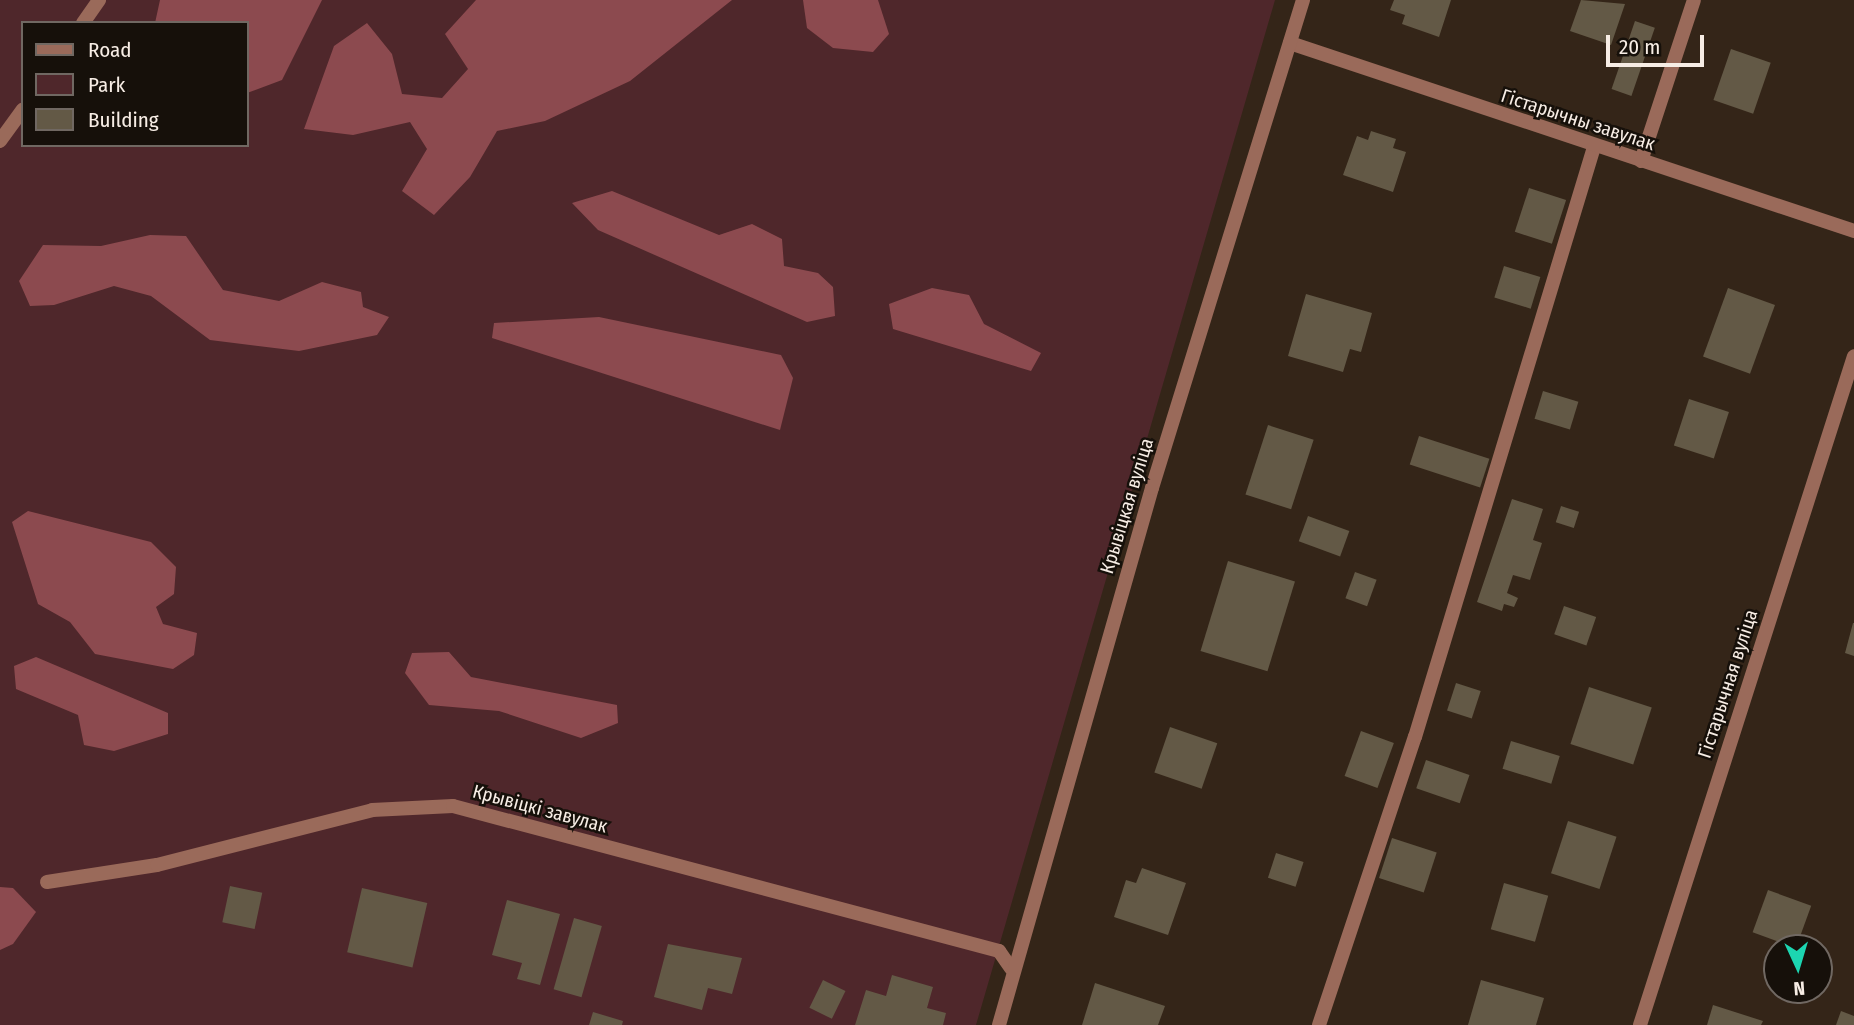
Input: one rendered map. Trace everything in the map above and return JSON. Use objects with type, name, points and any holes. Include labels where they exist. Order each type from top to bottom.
[{"type":"street","points":[[84,21],[99,0]]},
{"type":"street","name":"Крывіцкая вуліца","points":[[999,1025],[1011,968],[1303,0]]},
{"type":"street","points":[[1642,161],[1694,0]]},
{"type":"street","name":"Гістарычны завулак","points":[[1290,43],[1854,232]]},
{"type":"street","points":[[0,141],[21,112]]},
{"type":"street","points":[[1319,1025],[1415,737],[1594,147]]},
{"type":"street","name":"Гістарычная вуліца","points":[[1640,1025],[1854,356]]},
{"type":"street","name":"Крывіцкі завулак","points":[[47,882],[157,865],[372,810],[453,806],[999,951],[1011,968]]},
{"type":"green space","points":[[0,0],[1275,0],[976,1025],[0,1025]]},
{"type":"shaded area","points":[[160,0],[322,0],[282,80],[248,93],[248,21],[155,21]]},
{"type":"shaded area","points":[[476,0],[732,0],[630,81],[545,121],[497,131],[470,177],[434,215],[402,191],[427,149],[410,122],[353,135],[304,129],[334,46],[367,23],[392,54],[402,94],[442,98],[468,69],[445,34]]},
{"type":"shaded area","points":[[803,0],[878,0],[889,34],[873,52],[833,48],[807,28]]},
{"type":"shaded area","points":[[612,191],[719,235],[752,224],[782,239],[784,266],[818,273],[833,287],[835,316],[807,322],[598,230],[572,203]]},
{"type":"shaded area","points":[[150,235],[186,236],[223,290],[279,301],[322,282],[361,292],[363,307],[389,317],[377,335],[299,351],[210,340],[151,296],[114,286],[54,305],[30,306],[19,281],[43,245],[101,246]]},
{"type":"shaded area","points":[[932,288],[969,295],[984,324],[1041,353],[1031,371],[893,329],[889,304]]},
{"type":"shaded area","points":[[599,317],[781,355],[793,378],[780,430],[492,338],[494,323]]},
{"type":"shaded area","points":[[28,511],[151,542],[176,567],[174,594],[156,607],[163,624],[197,633],[194,655],[173,669],[95,654],[70,622],[38,604],[12,522]]},
{"type":"shaded area","points":[[449,652],[471,677],[617,705],[618,723],[581,738],[499,711],[429,705],[405,673],[412,653]]},
{"type":"shaded area","points":[[36,657],[168,713],[168,734],[114,751],[84,745],[78,715],[16,689],[14,666]]},
{"type":"shaded area","points":[[0,887],[13,888],[36,912],[13,944],[0,950]]},
{"type":"building","points":[[1394,0],[1451,0],[1439,37],[1402,24],[1405,15],[1390,10]]},
{"type":"building","points":[[1581,0],[1625,4],[1611,45],[1570,31]]},
{"type":"building","points":[[1635,21],[1655,28],[1631,96],[1612,89]]},
{"type":"building","points":[[1731,49],[1771,63],[1753,114],[1713,100]]},
{"type":"building","points":[[1371,131],[1396,139],[1393,148],[1406,152],[1393,192],[1343,175],[1357,136],[1368,140]]},
{"type":"building","points":[[1529,188],[1566,200],[1552,244],[1515,232]]},
{"type":"building","points":[[1504,266],[1540,277],[1531,309],[1494,298]]},
{"type":"building","points":[[1728,288],[1775,305],[1750,374],[1703,357]]},
{"type":"building","points":[[1306,294],[1372,313],[1361,352],[1350,349],[1343,372],[1288,356]]},
{"type":"building","points":[[1543,391],[1578,402],[1570,430],[1535,419]]},
{"type":"building","points":[[1689,399],[1729,412],[1714,459],[1674,446]]},
{"type":"building","points":[[1268,425],[1314,440],[1291,509],[1245,494]]},
{"type":"building","points":[[1419,436],[1489,459],[1480,487],[1410,465]]},
{"type":"building","points":[[1512,499],[1543,509],[1533,540],[1542,543],[1530,580],[1513,575],[1507,593],[1518,598],[1514,607],[1504,604],[1502,611],[1477,602]]},
{"type":"building","points":[[1561,506],[1579,512],[1574,528],[1556,522]]},
{"type":"building","points":[[1308,516],[1349,531],[1340,556],[1299,541]]},
{"type":"building","points":[[1228,561],[1295,581],[1267,671],[1201,651]]},
{"type":"building","points":[[1355,572],[1377,580],[1367,606],[1345,598]]},
{"type":"building","points":[[1564,606],[1596,617],[1586,645],[1554,634]]},
{"type":"building","points":[[1854,623],[1854,656],[1845,653]]},
{"type":"building","points":[[1456,683],[1481,691],[1472,719],[1447,711]]},
{"type":"building","points":[[1589,687],[1652,707],[1633,764],[1570,744]]},
{"type":"building","points":[[1170,727],[1217,743],[1202,789],[1154,772]]},
{"type":"building","points":[[1361,731],[1394,743],[1377,788],[1345,776]]},
{"type":"building","points":[[1511,741],[1560,756],[1551,784],[1503,769]]},
{"type":"building","points":[[1426,760],[1469,775],[1460,803],[1416,788]]},
{"type":"building","points":[[1568,821],[1617,837],[1600,889],[1551,873]]},
{"type":"building","points":[[1392,838],[1437,853],[1424,892],[1379,878]]},
{"type":"building","points":[[1276,853],[1304,862],[1296,887],[1268,878]]},
{"type":"building","points":[[1142,868],[1186,883],[1168,935],[1114,917],[1126,880],[1136,883]]},
{"type":"building","points":[[1504,883],[1548,896],[1535,942],[1491,929]]},
{"type":"building","points":[[230,886],[262,893],[255,929],[222,922]]},
{"type":"building","points":[[362,888],[427,903],[412,967],[347,952]]},
{"type":"building","points":[[1768,890],[1811,906],[1801,934],[1763,936],[1753,932]]},
{"type":"building","points":[[507,900],[560,914],[540,985],[517,979],[522,963],[492,955]]},
{"type":"building","points":[[574,918],[602,926],[581,997],[554,989]]},
{"type":"building","points":[[668,944],[742,958],[732,994],[708,988],[702,1010],[654,997]]},
{"type":"building","points":[[892,975],[933,987],[927,1008],[946,1013],[943,1025],[855,1025],[866,990],[886,996]]},
{"type":"building","points":[[823,980],[845,991],[832,1019],[809,1008]]},
{"type":"building","points":[[1481,980],[1544,998],[1536,1025],[1468,1025]]},
{"type":"building","points":[[1095,983],[1165,1006],[1158,1025],[1082,1025]]},
{"type":"building","points":[[1713,1005],[1763,1021],[1761,1025],[1707,1025]]},
{"type":"building","points":[[1841,1011],[1854,1016],[1854,1025],[1836,1025]]},
{"type":"building","points":[[593,1012],[623,1021],[622,1025],[589,1025]]}]
